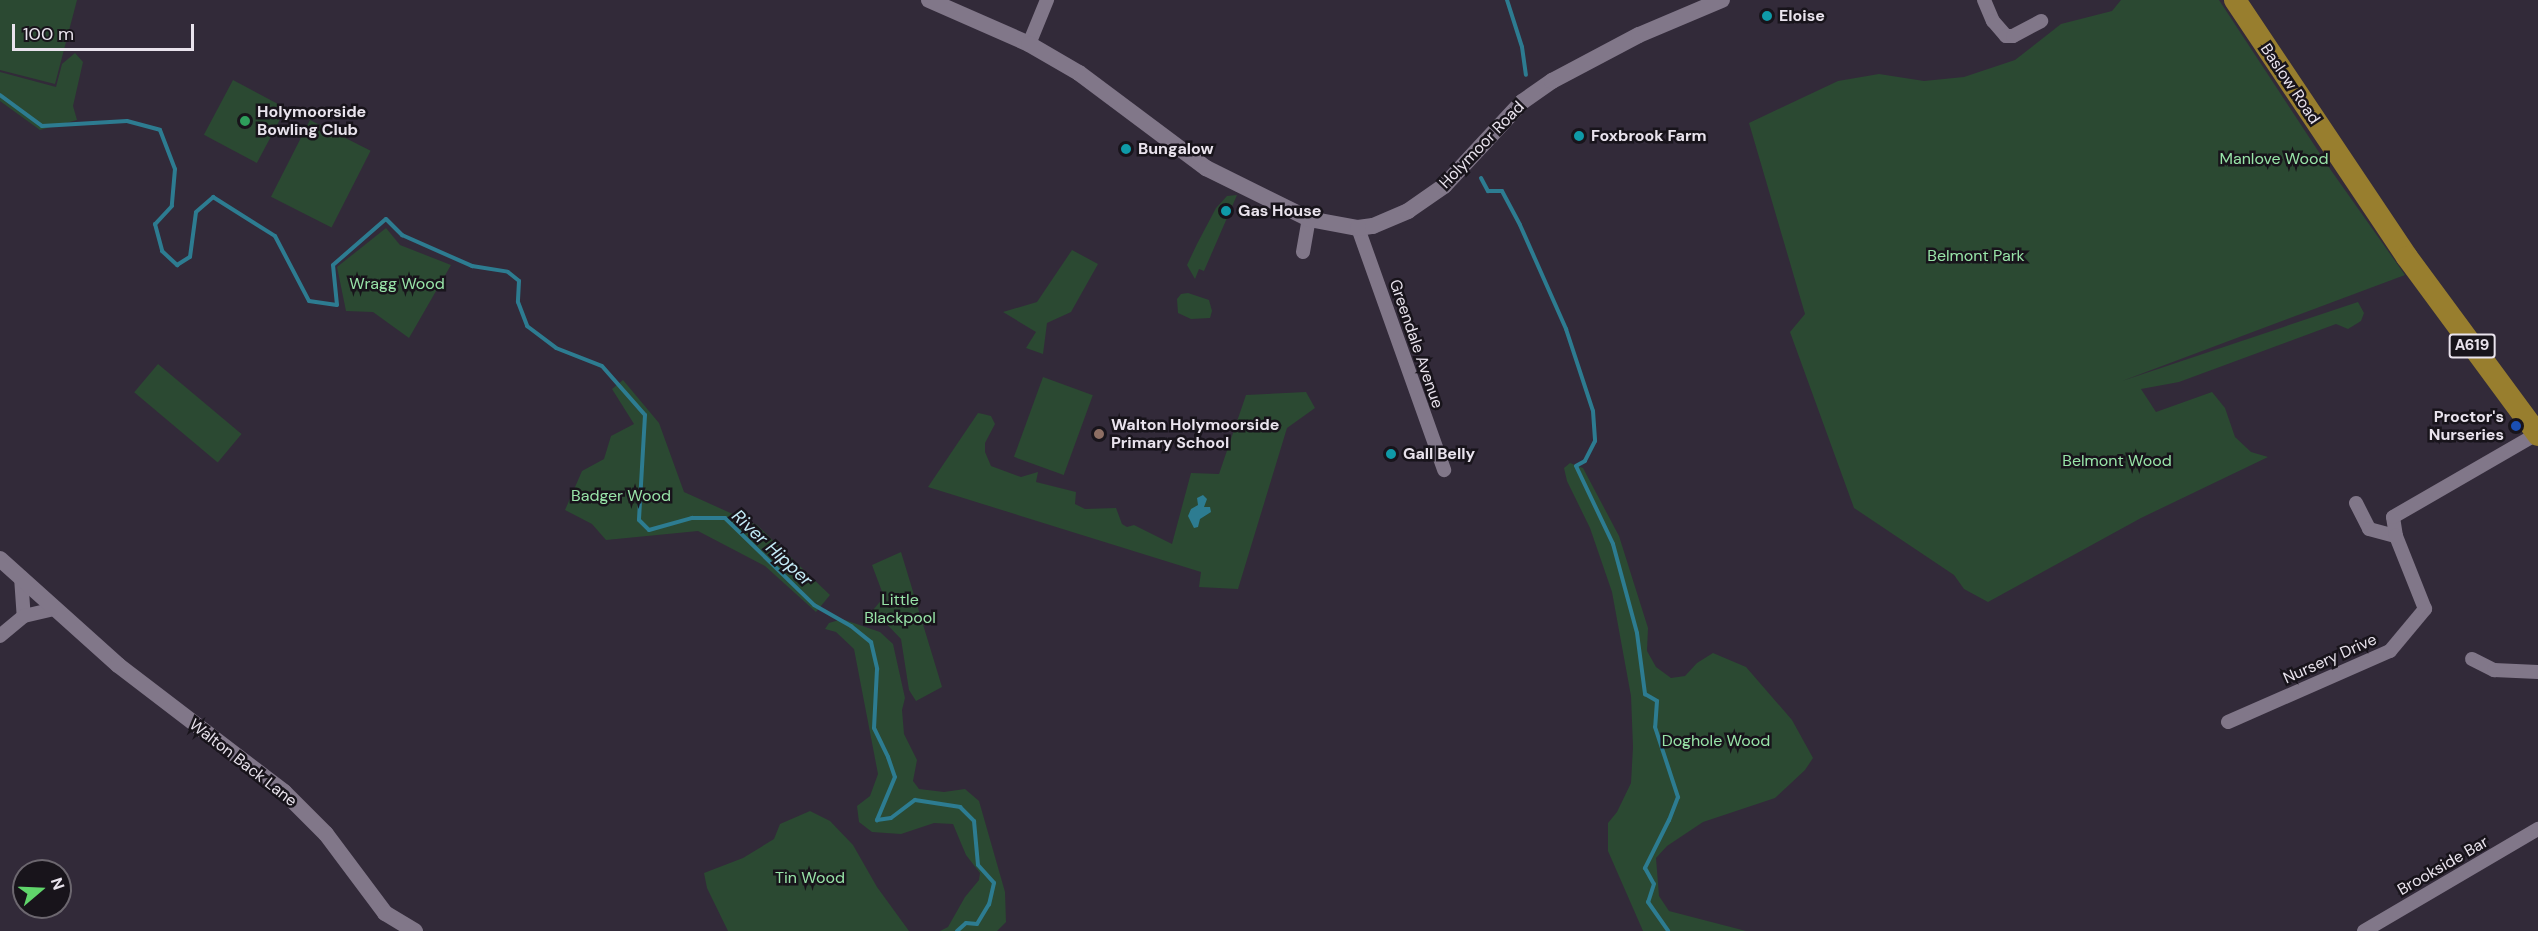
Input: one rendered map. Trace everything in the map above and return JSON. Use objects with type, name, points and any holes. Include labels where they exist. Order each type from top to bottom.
[{"type":"highway","name":"Baslow Road","points":[[2235,0],[2408,257],[2537,434]]},
{"type":"street","name":"Holymoor Road","points":[[929,0],[1029,44],[1079,72],[1206,168],[1309,219],[1358,228],[1373,226],[1408,211],[1444,186],[1522,102],[1552,81],[1639,35],[1722,0]]},
{"type":"street","points":[[1029,44],[1047,0]]},
{"type":"street","points":[[1984,0],[1993,21],[2006,36],[2013,36],[2041,21]]},
{"type":"street","points":[[1303,252],[1309,219]]},
{"type":"street","name":"Greendale Avenue","points":[[1358,228],[1444,470]]},
{"type":"street","points":[[2356,503],[2369,529],[2396,536],[2393,517],[2537,434]]},
{"type":"street","name":"Nursery Drive","points":[[2228,722],[2390,651],[2425,609],[2396,536]]},
{"type":"street","name":"Walton Back Lane","points":[[0,559],[133,677],[284,792],[326,834],[385,913],[415,931]]},
{"type":"street","points":[[21,577],[24,616]]},
{"type":"street","points":[[0,636],[24,616],[55,609]]},
{"type":"street","points":[[2472,659],[2494,670],[2538,672]]},
{"type":"street","name":"Brookside Bar","points":[[2364,931],[2538,829]]},
{"type":"green space","points":[[0,0],[77,0],[55,84],[0,70]]},
{"type":"green space","name":"Belmont Park","points":[[2121,0],[2219,0],[2328,166],[2405,275],[2122,381],[2358,302],[2364,313],[2361,321],[2348,329],[2336,324],[2179,382],[2141,389],[2156,412],[2212,392],[2225,408],[2235,437],[2251,452],[2268,457],[2141,518],[1988,602],[1964,589],[1954,575],[1854,508],[1790,332],[1805,314],[1749,123],[1838,81],[1879,74],[1924,81],[1964,77],[2015,60],[2061,24],[2112,11]]},
{"type":"green space","points":[[75,53],[83,62],[73,106],[77,120],[40,130],[0,101],[0,72],[56,87],[62,64]]},
{"type":"green space","name":"Holymoorside Bowling Club","points":[[233,80],[286,108],[257,163],[204,135]]},
{"type":"green space","points":[[310,120],[371,151],[332,227],[271,197]]},
{"type":"green space","points":[[1237,195],[1204,271],[1199,269],[1195,279],[1187,265],[1197,244],[1216,208],[1227,196]]},
{"type":"green space","name":"Wragg Wood","points":[[386,228],[400,245],[451,265],[409,338],[373,312],[346,311],[337,267]]},
{"type":"green space","points":[[1072,250],[1098,264],[1071,312],[1047,323],[1043,354],[1026,348],[1036,332],[1003,312],[1037,302]]},
{"type":"green space","points":[[1188,293],[1209,300],[1212,311],[1210,318],[1191,319],[1178,313],[1177,299],[1181,294]]},
{"type":"green space","points":[[158,364],[241,434],[218,462],[134,392]]},
{"type":"green space","points":[[1043,377],[1093,395],[1064,475],[1014,457]]},
{"type":"green space","name":"Badger Wood","points":[[623,380],[659,423],[684,492],[757,525],[830,595],[816,612],[765,566],[698,531],[606,540],[592,524],[565,510],[582,471],[604,459],[611,436],[634,424],[612,389]]},
{"type":"green space","points":[[1306,392],[1315,408],[1287,428],[1238,589],[1199,587],[1201,572],[928,487],[978,413],[983,414],[991,416],[995,424],[985,443],[985,452],[991,466],[1021,477],[1038,472],[1036,482],[1076,492],[1075,504],[1085,509],[1116,508],[1122,524],[1127,527],[1134,525],[1172,544],[1191,473],[1219,474],[1246,395]]},
{"type":"green space","name":"Doghole Wood","points":[[1570,463],[1583,468],[1619,536],[1648,628],[1647,651],[1656,667],[1671,678],[1685,676],[1697,663],[1713,653],[1746,667],[1792,720],[1813,758],[1805,770],[1775,798],[1703,822],[1667,846],[1656,858],[1659,896],[1669,911],[1746,931],[1643,931],[1608,851],[1608,823],[1617,812],[1631,783],[1633,747],[1631,696],[1612,592],[1590,528],[1567,481],[1564,468]]},
{"type":"green space","name":"Little Blackpool","points":[[901,552],[942,687],[916,701],[909,690],[901,639],[873,610],[884,597],[872,565]]},
{"type":"green space","name":"Tin Wood","points":[[842,619],[880,632],[893,644],[905,698],[902,710],[904,734],[917,760],[913,781],[919,789],[944,792],[965,789],[979,801],[1005,892],[1006,922],[997,931],[940,931],[948,927],[965,897],[979,880],[980,873],[966,855],[953,824],[934,823],[901,834],[872,832],[859,822],[857,806],[870,796],[878,774],[854,649],[836,632],[825,629],[829,623]]},
{"type":"green space","name":"Tin Wood","points":[[810,811],[830,821],[853,845],[877,887],[909,931],[728,931],[707,888],[704,873],[743,858],[774,839],[780,824]]},
{"type":"water","points":[[1203,495],[1207,499],[1204,507],[1210,507],[1211,512],[1200,519],[1198,527],[1194,528],[1188,516],[1191,509],[1198,505],[1197,498]]},
{"type":"waterway","points":[[1507,0],[1522,47],[1526,75]]},
{"type":"waterway","name":"River Hipper","points":[[0,95],[42,126],[127,121],[160,130],[175,169],[172,206],[155,224],[162,251],[177,265],[190,257],[196,212],[213,197],[275,236],[309,301],[337,305],[333,265],[386,219],[402,235],[472,266],[508,272],[519,281],[518,302],[527,326],[556,348],[602,366],[645,415],[639,520],[649,530],[692,518],[725,518],[814,605],[851,626],[871,642],[877,669],[874,728],[895,777],[877,820],[891,818],[915,800],[960,807],[974,821],[978,865],[994,883],[989,904],[977,924],[966,923],[957,931]]},
{"type":"waterway","points":[[1481,178],[1488,191],[1502,191],[1520,225],[1566,329],[1593,411],[1595,441],[1585,461],[1576,466],[1613,544],[1637,633],[1645,694],[1657,701],[1655,727],[1678,797],[1645,868],[1654,884],[1648,902],[1668,931]]},
{"type":"place","name":"Eloise","points":[[1767,16]]},
{"type":"place","name":"Holymoorside Bowling Club","points":[[245,121]]},
{"type":"place","name":"Foxbrook Farm","points":[[1579,136]]},
{"type":"place","name":"Bungalow","points":[[1126,149]]},
{"type":"place","name":"Gas House","points":[[1226,211]]},
{"type":"place","name":"Proctor's Nurseries","points":[[2516,426]]},
{"type":"place","name":"Walton Holymoorside Primary School","points":[[1099,434]]},
{"type":"place","name":"Gall Belly","points":[[1391,454]]},
{"type":"park label","name":"Manlove Wood","points":[[2274,159]]},
{"type":"park label","name":"Belmont Wood","points":[[2117,461]]}]
